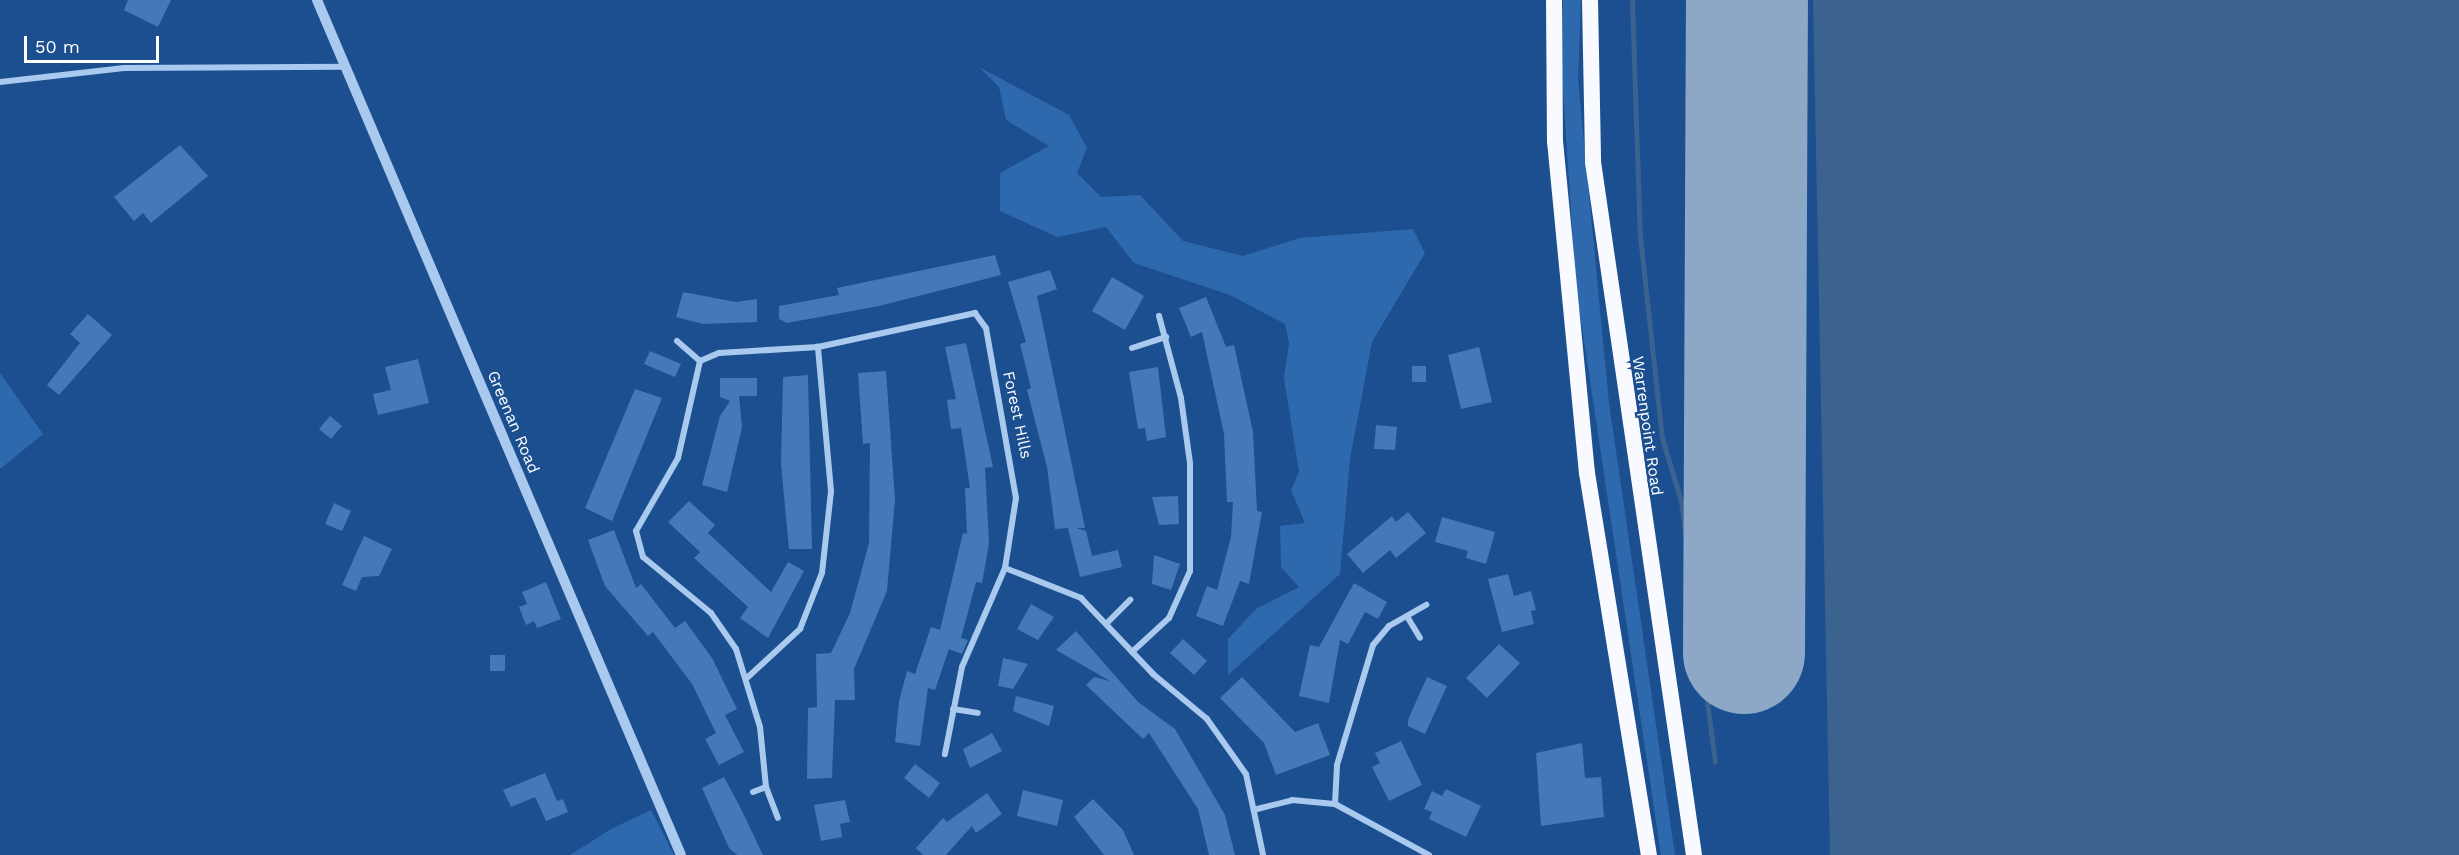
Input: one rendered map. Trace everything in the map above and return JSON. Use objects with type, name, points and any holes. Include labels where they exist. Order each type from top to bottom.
[{"type":"highway","points":[[1554,0],[1555,141],[1587,473],[1649,855]]},
{"type":"highway","name":"Warrenpoint Road","points":[[1590,0],[1593,162],[1694,855]]},
{"type":"street","name":"Greenan Road","points":[[318,0],[681,855]]},
{"type":"street","points":[[0,82],[124,68],[345,67]]},
{"type":"street","name":"Forest Hills","points":[[700,361],[719,353],[818,347],[964,312],[982,318],[1015,473],[1015,522],[1005,568]]},
{"type":"street","points":[[1132,652],[1169,618],[1190,571],[1190,463],[1166,337],[1159,316]]},
{"type":"street","points":[[1132,348],[1166,337]]},
{"type":"street","points":[[677,341],[700,361],[678,458],[642,517],[636,544],[643,557],[722,626],[748,677],[766,787],[778,818]]},
{"type":"street","points":[[748,677],[800,629],[822,573],[831,481],[818,347]]},
{"type":"street","points":[[945,754],[962,667],[1005,568],[1066,590],[1107,623],[1132,652],[1223,736],[1246,774],[1257,808],[1263,855]]},
{"type":"street","points":[[1107,623],[1130,600]]},
{"type":"street","points":[[1335,804],[1338,765],[1367,659],[1389,626],[1408,618],[1426,605]]},
{"type":"street","points":[[1408,618],[1420,638]]},
{"type":"street","points":[[953,709],[978,713]]},
{"type":"street","points":[[753,792],[766,787]]},
{"type":"street","points":[[1257,808],[1292,800],[1335,804],[1429,855]]},
{"type":"shaded area","points":[[1563,0],[1581,0],[1578,80],[1609,403],[1675,855],[1661,855],[1576,287],[1561,60]]},
{"type":"shaded area","points":[[1813,0],[2459,0],[2459,855],[1830,855]]},
{"type":"shaded area","points":[[979,67],[1069,115],[1087,148],[1077,173],[1101,197],[1140,195],[1183,241],[1243,256],[1300,238],[1413,229],[1425,253],[1372,342],[1350,459],[1340,574],[1228,675],[1228,639],[1256,609],[1299,587],[1281,567],[1280,526],[1305,523],[1291,490],[1299,472],[1284,378],[1289,343],[1285,324],[1230,295],[1134,263],[1106,227],[1057,237],[1000,211],[1000,173],[1049,146],[1006,120],[999,87]]},
{"type":"shaded area","points":[[0,373],[43,434],[0,469]]},
{"type":"shaded area","points":[[651,810],[674,855],[570,855],[611,829]]},
{"type":"building","points":[[128,0],[171,0],[158,27],[124,10]]},
{"type":"building","points":[[180,145],[208,176],[151,223],[143,213],[134,221],[114,197]]},
{"type":"building","points":[[995,255],[1001,275],[879,306],[787,323],[779,319],[779,306],[839,295],[837,288]]},
{"type":"building","points":[[1050,270],[1057,289],[1037,296],[1085,528],[1076,528],[1086,531],[1092,556],[1118,550],[1122,567],[1080,577],[1068,528],[1055,529],[1047,467],[1027,390],[1031,388],[1020,344],[1026,342],[1008,282]]},
{"type":"building","points":[[1112,277],[1144,296],[1125,330],[1092,311]]},
{"type":"building","points":[[683,292],[736,302],[757,299],[757,322],[703,324],[676,317]]},
{"type":"building","points":[[1206,297],[1226,347],[1234,345],[1253,432],[1257,511],[1262,512],[1249,584],[1240,581],[1223,626],[1196,616],[1207,586],[1217,590],[1231,537],[1233,502],[1227,502],[1224,434],[1202,332],[1191,337],[1179,308]]},
{"type":"building","points":[[88,314],[112,335],[59,395],[47,385],[80,343],[70,334]]},
{"type":"building","points":[[966,343],[993,467],[985,468],[989,544],[982,583],[976,582],[961,638],[968,640],[962,654],[949,649],[935,690],[928,688],[920,746],[895,742],[899,701],[907,671],[915,674],[931,627],[940,630],[963,533],[967,534],[965,488],[970,488],[961,428],[951,429],[947,400],[956,399],[945,347]]},
{"type":"building","points":[[1479,347],[1492,402],[1461,409],[1448,355]]},
{"type":"building","points":[[650,351],[681,364],[675,377],[644,364]]},
{"type":"building","points":[[418,359],[429,403],[378,415],[373,394],[391,390],[385,367]]},
{"type":"building","points":[[1412,366],[1426,366],[1426,382],[1412,382]]},
{"type":"building","points":[[1158,367],[1166,437],[1147,441],[1145,428],[1138,429],[1129,372]]},
{"type":"building","points":[[886,371],[895,500],[887,591],[854,669],[855,700],[835,700],[832,778],[807,779],[808,708],[817,707],[816,654],[831,653],[850,613],[869,543],[870,443],[863,444],[858,373]]},
{"type":"building","points":[[808,375],[812,549],[789,549],[781,464],[783,377]]},
{"type":"building","points":[[720,378],[757,378],[757,396],[739,396],[742,427],[727,492],[702,485],[720,416],[730,401],[720,397]]},
{"type":"building","points":[[635,389],[662,398],[612,521],[585,508]]},
{"type":"building","points":[[330,416],[342,426],[331,439],[319,429]]},
{"type":"building","points":[[1376,425],[1397,427],[1395,450],[1374,449]]},
{"type":"building","points":[[1178,496],[1179,524],[1159,525],[1152,497]]},
{"type":"building","points":[[689,501],[715,525],[708,533],[771,592],[788,562],[804,571],[768,638],[740,618],[748,607],[694,558],[700,552],[668,522]]},
{"type":"building","points":[[334,503],[351,511],[342,531],[325,524]]},
{"type":"building","points":[[1408,512],[1426,533],[1396,558],[1390,550],[1363,573],[1347,554],[1392,516],[1396,522]]},
{"type":"building","points":[[1442,517],[1495,532],[1486,564],[1466,558],[1468,551],[1435,542]]},
{"type":"building","points":[[614,530],[636,588],[641,584],[675,628],[685,621],[712,658],[737,709],[725,715],[744,752],[719,765],[705,739],[716,733],[692,684],[653,632],[648,636],[605,586],[588,540]]},
{"type":"building","points":[[364,536],[392,549],[379,576],[362,577],[356,591],[342,585]]},
{"type":"building","points":[[1154,555],[1180,564],[1171,590],[1152,584]]},
{"type":"building","points":[[1508,574],[1514,596],[1531,591],[1536,610],[1531,611],[1534,624],[1502,632],[1488,579]]},
{"type":"building","points":[[546,582],[561,619],[537,628],[534,621],[526,625],[519,607],[527,604],[522,592]]},
{"type":"building","points":[[1354,583],[1387,602],[1378,619],[1365,612],[1348,644],[1340,640],[1329,703],[1299,696],[1310,645],[1319,647]]},
{"type":"building","points":[[1031,604],[1054,617],[1038,640],[1017,629]]},
{"type":"building","points":[[1076,631],[1138,702],[1175,729],[1225,815],[1235,855],[1209,855],[1198,809],[1149,733],[1143,739],[1086,685],[1094,677],[1110,681],[1056,650]]},
{"type":"building","points":[[1183,639],[1207,661],[1194,675],[1170,653]]},
{"type":"building","points":[[1499,644],[1520,663],[1487,698],[1466,678]]},
{"type":"building","points":[[490,655],[505,655],[505,671],[490,671]]},
{"type":"building","points":[[1003,658],[1028,664],[1013,689],[998,686]]},
{"type":"building","points":[[1242,677],[1295,732],[1318,723],[1330,755],[1276,775],[1264,743],[1220,698]]},
{"type":"building","points":[[1427,677],[1447,686],[1425,734],[1408,726],[1408,720]]},
{"type":"building","points":[[1016,696],[1054,706],[1049,726],[1013,711]]},
{"type":"building","points":[[992,733],[1002,751],[970,768],[963,749]]},
{"type":"building","points":[[1401,741],[1422,785],[1389,801],[1372,767],[1380,763],[1375,753]]},
{"type":"building","points":[[1582,743],[1585,778],[1601,777],[1604,817],[1541,826],[1536,753]]},
{"type":"building","points":[[915,764],[940,783],[929,798],[904,778]]},
{"type":"building","points":[[545,773],[557,801],[563,799],[568,812],[546,821],[535,797],[511,807],[503,790]]},
{"type":"building","points":[[724,777],[763,855],[737,855],[729,848],[702,788]]},
{"type":"building","points":[[1446,789],[1481,806],[1466,837],[1429,819],[1432,812],[1424,809],[1432,791],[1442,796]]},
{"type":"building","points":[[1023,790],[1063,800],[1057,826],[1017,816]]},
{"type":"building","points":[[987,793],[1002,814],[976,833],[972,826],[946,855],[923,855],[916,848],[943,818],[947,822]]},
{"type":"building","points":[[1093,799],[1123,830],[1134,855],[1104,855],[1074,817]]},
{"type":"building","points":[[845,800],[850,822],[840,824],[842,837],[821,841],[814,805]]},
{"type":"waterway","points":[[1632,0],[1640,236],[1662,438],[1681,501],[1715,762]]},
{"type":"runway","points":[[1744,653],[1747,0]]}]
